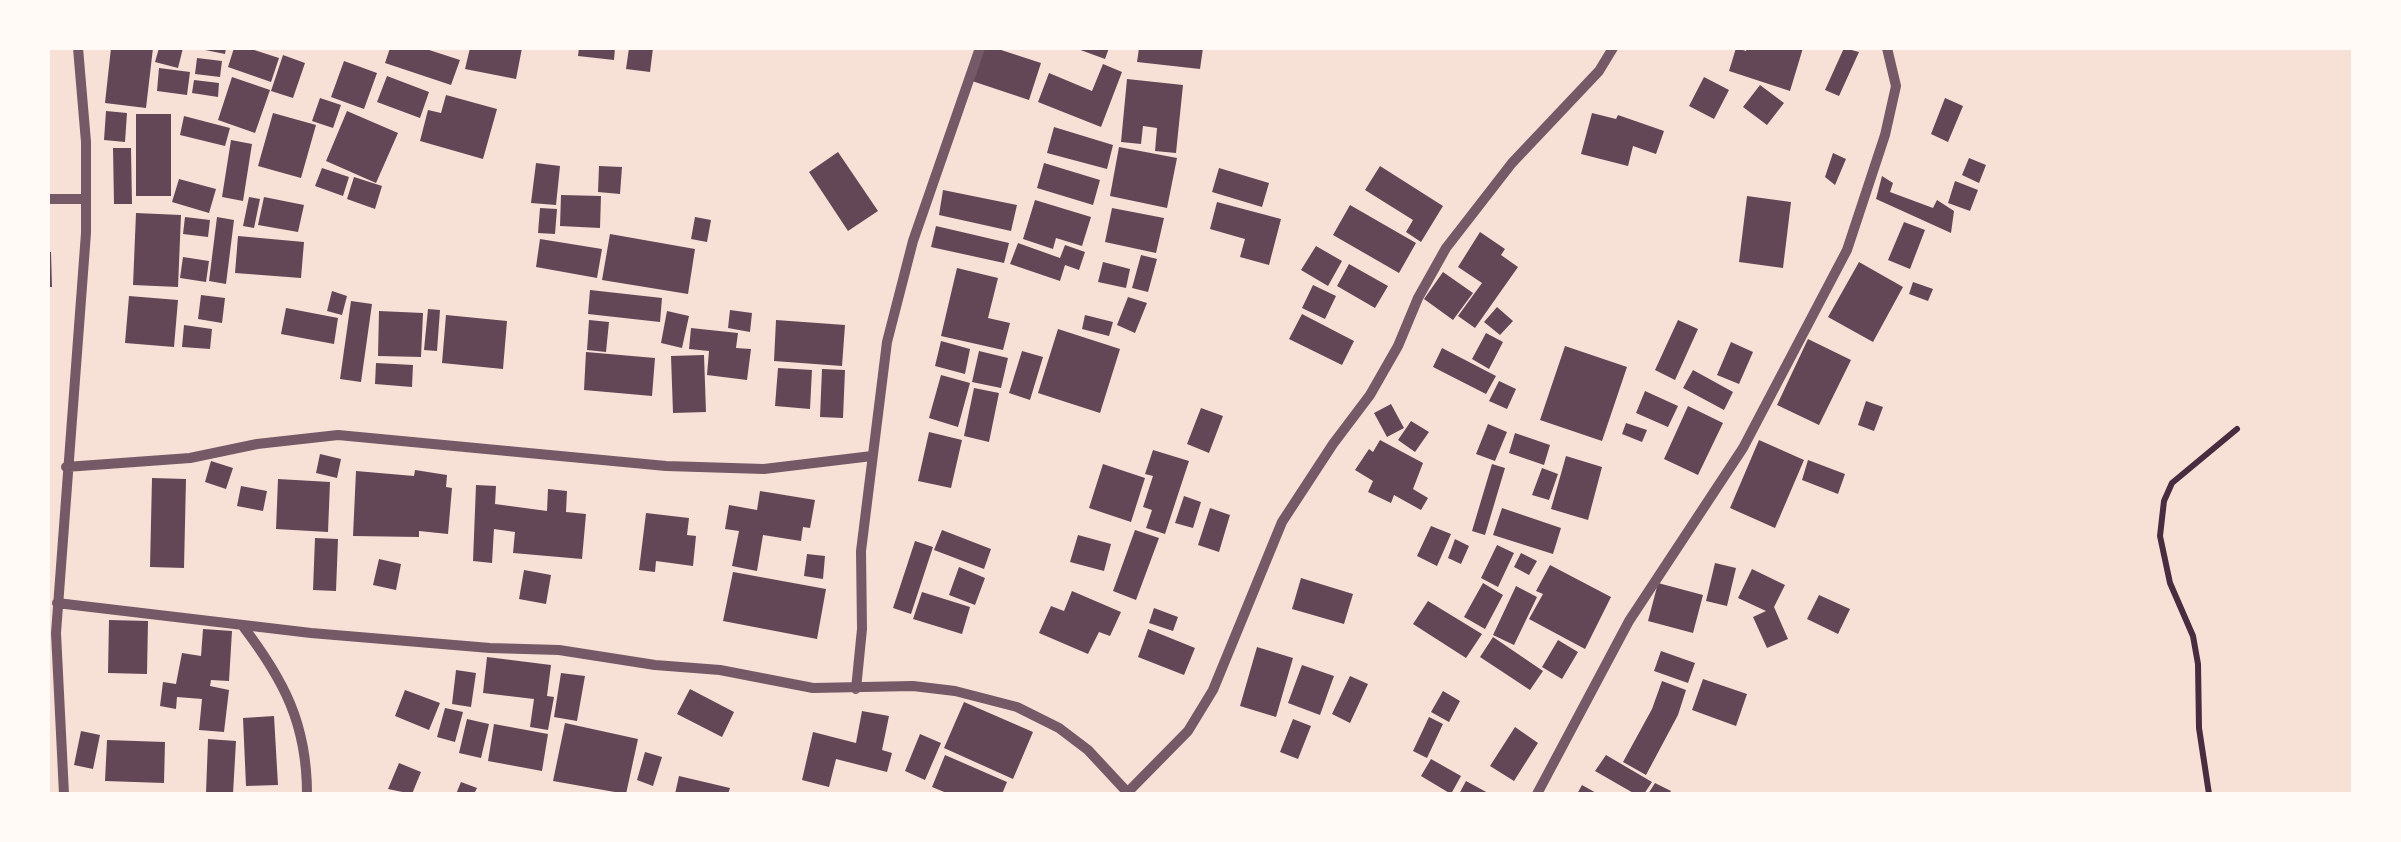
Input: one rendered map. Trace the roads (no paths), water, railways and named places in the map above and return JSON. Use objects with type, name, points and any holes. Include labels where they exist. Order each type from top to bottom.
[{"type":"street","points":[[64,794],[52,633],[86,232],[86,142],[78,48]]},
{"type":"street","points":[[856,689],[862,629],[861,552],[880,381],[913,241],[980,48]]},
{"type":"street","points":[[57,602],[490,648],[559,650],[655,666],[720,670],[813,688],[913,686],[955,691],[1017,706],[1059,728],[1088,750],[1127,794],[1188,731],[1214,690],[1282,522],[1370,395],[1446,248],[1512,162],[1600,70],[1612,48]]},
{"type":"street","points":[[1536,794],[1629,622],[1743,448],[1847,250],[1885,135],[1896,86],[1887,48]]},
{"type":"street","points":[[48,199],[86,199]]},
{"type":"street","points":[[66,468],[190,458],[257,444],[338,435],[666,466],[764,468],[872,456]]},
{"type":"street","points":[[242,624],[271,662],[296,716],[307,756],[306,794]]}]
